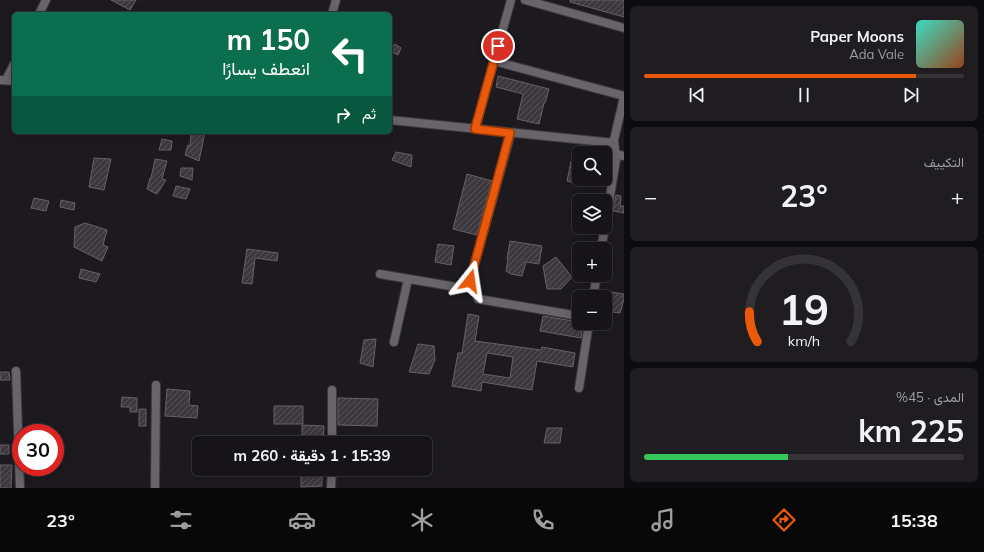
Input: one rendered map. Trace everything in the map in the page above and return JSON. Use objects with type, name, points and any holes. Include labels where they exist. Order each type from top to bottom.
[{"type":"street","points":[[40,12],[46,0]]},
{"type":"street","points":[[333,12],[336,0]]},
{"type":"street","points":[[475,129],[511,0]]},
{"type":"street","points":[[526,0],[624,28]]},
{"type":"street","points":[[494,61],[624,96],[614,143],[620,155],[615,164],[610,194]]},
{"type":"street","points":[[7,80],[12,69]]},
{"type":"street","points":[[392,120],[614,143]]},
{"type":"street","points":[[380,274],[462,288],[465,288],[469,284],[510,133]]},
{"type":"street","points":[[394,342],[408,279]]},
{"type":"street","points":[[478,299],[572,315]]},
{"type":"street","points":[[579,388],[588,330]]},
{"type":"street","points":[[16,371],[20,488]]},
{"type":"street","points":[[155,488],[156,385]]},
{"type":"street","points":[[332,390],[332,436]]},
{"type":"street","points":[[331,488],[332,476]]},
{"type":"building","points":[[111,0],[136,0],[130,10]]},
{"type":"building","points":[[570,0],[624,0],[624,17],[570,2]]},
{"type":"building","points":[[395,44],[401,48],[398,55],[392,52],[392,48]]},
{"type":"building","points":[[498,76],[549,89],[539,124],[517,119],[523,94],[496,87]]},
{"type":"building","points":[[191,134],[205,134],[199,161],[185,155],[188,145],[190,146]]},
{"type":"building","points":[[162,139],[172,141],[171,150],[159,150]]},
{"type":"building","points":[[396,152],[412,155],[411,167],[392,160]]},
{"type":"building","points":[[94,158],[111,159],[104,190],[89,187]]},
{"type":"building","points":[[155,159],[167,161],[162,179],[166,180],[157,194],[147,189]]},
{"type":"building","points":[[571,161],[572,161],[572,182],[567,181]]},
{"type":"building","points":[[181,168],[193,168],[192,180],[180,176]]},
{"type":"building","points":[[467,174],[492,181],[477,235],[453,229]]},
{"type":"building","points":[[176,186],[190,189],[186,199],[173,196]]},
{"type":"building","points":[[616,195],[621,196],[620,206],[624,206],[624,213],[613,211]]},
{"type":"building","points":[[34,198],[49,201],[46,211],[31,208]]},
{"type":"building","points":[[61,200],[75,203],[74,210],[60,207]]},
{"type":"building","points":[[85,223],[107,230],[103,245],[108,247],[102,261],[74,247],[75,227]]},
{"type":"building","points":[[510,241],[542,246],[539,264],[526,262],[522,276],[511,274],[506,271]]},
{"type":"building","points":[[438,244],[454,246],[451,265],[435,262]]},
{"type":"building","points":[[247,249],[278,253],[277,261],[255,258],[252,284],[242,283]]},
{"type":"building","points":[[556,257],[572,277],[561,289],[547,289],[543,266]]},
{"type":"building","points":[[81,269],[100,274],[96,282],[79,278]]},
{"type":"building","points":[[612,292],[624,294],[620,313],[612,312]]},
{"type":"building","points":[[468,314],[479,316],[475,341],[541,350],[542,347],[575,353],[573,367],[537,361],[532,390],[482,382],[481,391],[452,386],[458,353],[462,353]],"holes":[[[487,353],[513,357],[510,378],[483,374]]]},
{"type":"building","points":[[543,316],[572,321],[572,330],[582,330],[581,338],[540,331]]},
{"type":"building","points":[[376,339],[373,367],[360,363],[364,340]]},
{"type":"building","points":[[418,344],[434,346],[435,360],[429,374],[409,372]]},
{"type":"building","points":[[0,372],[9,372],[10,380],[0,380]]},
{"type":"building","points":[[167,389],[190,391],[189,405],[198,406],[197,418],[165,416]]},
{"type":"building","points":[[122,397],[137,398],[137,412],[130,412],[130,407],[121,407]]},
{"type":"building","points":[[338,398],[378,399],[377,426],[338,425]]},
{"type":"building","points":[[274,406],[303,406],[303,424],[274,424]]},
{"type":"building","points":[[139,409],[146,409],[146,426],[139,426]]},
{"type":"building","points":[[302,425],[324,426],[323,436],[302,436]]},
{"type":"building","points":[[547,428],[562,428],[560,443],[544,443]]},
{"type":"building","points":[[0,445],[9,445],[9,454],[0,454]]},
{"type":"building","points":[[0,465],[12,465],[11,488],[0,488]]},
{"type":"building","points":[[301,476],[322,476],[322,486],[301,487]]},
{"type":"route","points":[[470,281],[510,133],[475,129],[498,46]]}]
